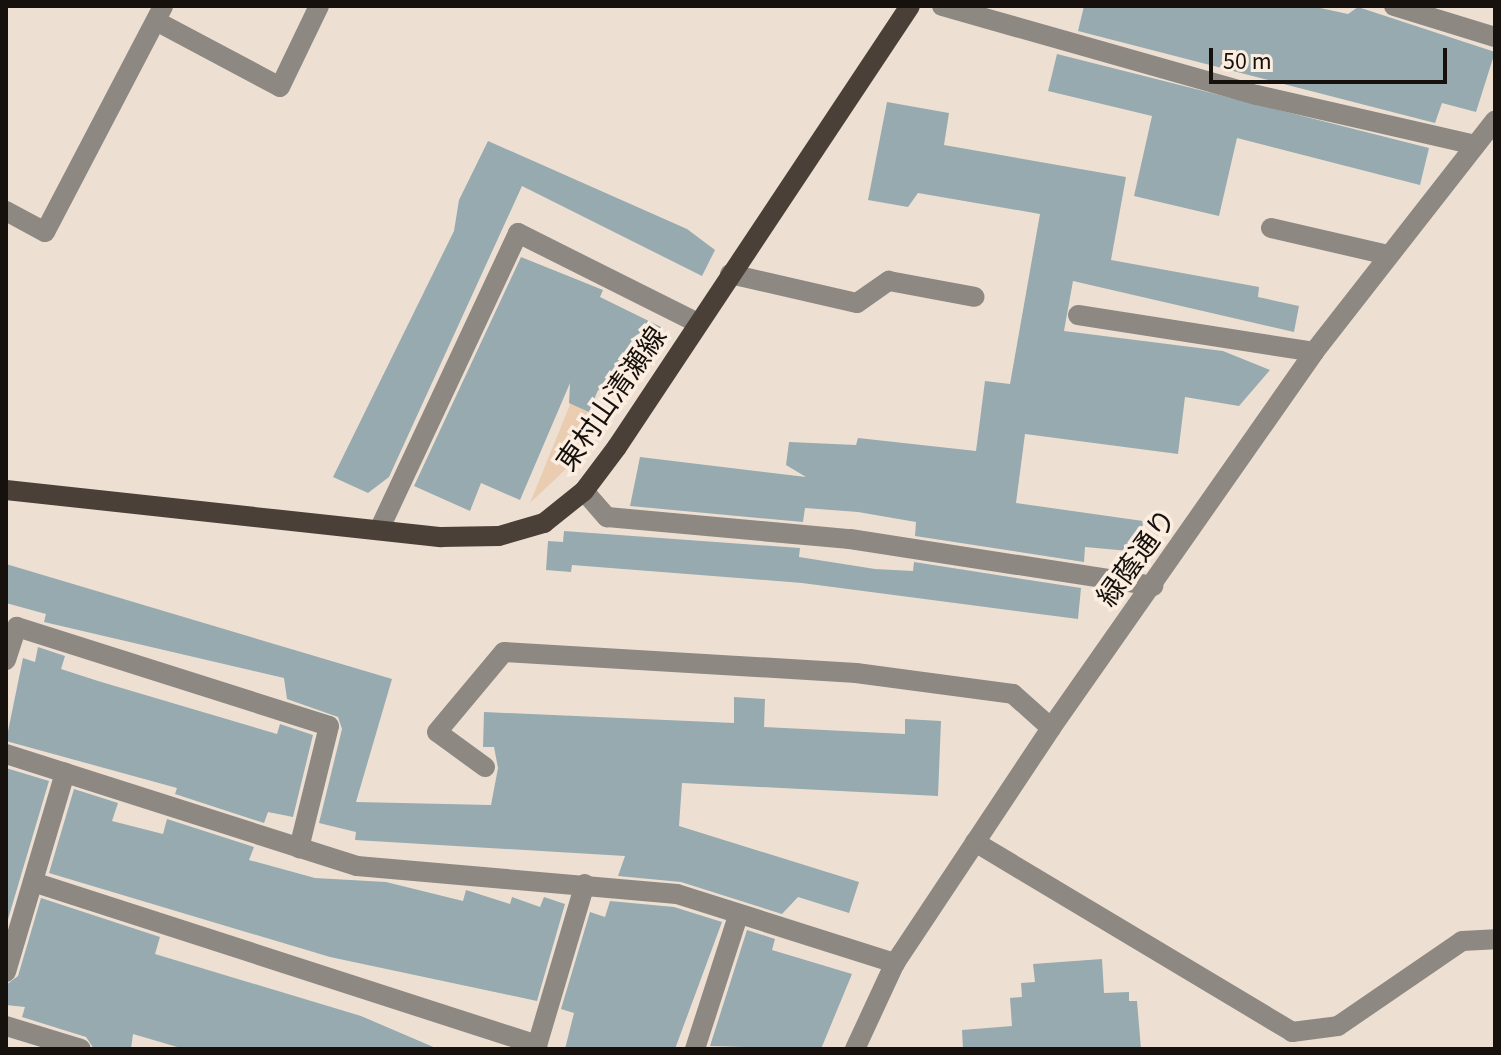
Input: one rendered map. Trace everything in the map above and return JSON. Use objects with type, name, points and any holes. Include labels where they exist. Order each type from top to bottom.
[{"type":"main road","name":"東村山清瀬線","points":[[6,490],[379,530],[499,536],[544,523],[584,491],[910,6]]},
{"type":"street","points":[[6,211],[45,232],[160,13],[280,87],[319,6]]},
{"type":"street","points":[[942,6],[1257,95],[1475,145]]},
{"type":"street","points":[[1394,6],[1495,37]]},
{"type":"street","name":"緑蔭通り","points":[[855,1049],[895,963],[1051,728],[1314,352],[1495,120]]},
{"type":"street","points":[[1271,228],[1388,255]]},
{"type":"street","points":[[379,530],[518,233],[698,323]]},
{"type":"street","points":[[730,274],[857,303],[889,281],[975,297]]},
{"type":"street","points":[[1078,315],[1314,352]]},
{"type":"street","points":[[584,491],[607,517],[850,539],[1153,586]]},
{"type":"street","points":[[6,660],[17,627],[329,726],[299,848]]},
{"type":"street","points":[[485,767],[437,732],[504,652],[856,673],[1013,694],[1051,728]]},
{"type":"street","points":[[6,754],[357,866],[677,894],[738,916],[895,963]]},
{"type":"street","points":[[6,972],[65,773]]},
{"type":"street","points":[[975,842],[1292,1032],[1338,1026],[1462,941],[1495,939]]},
{"type":"street","points":[[33,882],[537,1047],[585,884]]},
{"type":"street","points":[[695,1049],[738,916]]},
{"type":"street","points":[[6,1026],[81,1049]]},
{"type":"shaded area","points":[[571,402],[606,418],[584,452],[530,503]]},
{"type":"building","points":[[1084,6],[1311,6],[1348,14],[1358,7],[1495,52],[1476,112],[1442,103],[1435,123],[1078,31]]},
{"type":"building","points":[[1057,54],[1429,148],[1420,185],[1237,138],[1219,216],[1134,196],[1152,116],[1048,91]]},
{"type":"building","points":[[887,102],[949,113],[944,145],[1126,177],[1111,260],[1259,287],[1258,297],[1299,306],[1294,332],[1073,281],[1064,331],[1223,351],[1270,370],[1239,406],[1185,397],[1178,454],[1025,434],[1016,503],[1143,521],[1140,552],[1085,547],[1084,562],[915,536],[916,522],[858,512],[805,508],[803,522],[630,506],[640,457],[806,477],[786,465],[789,442],[856,445],[858,438],[976,451],[985,381],[1010,384],[1040,214],[918,193],[908,207],[868,200]]},
{"type":"building","points":[[488,141],[687,229],[715,250],[702,276],[522,186],[389,477],[368,493],[333,477],[454,231],[459,200]]},
{"type":"building","points":[[521,257],[603,290],[600,297],[661,327],[649,354],[636,348],[618,397],[598,390],[589,412],[569,403],[570,383],[520,500],[481,483],[470,511],[414,486]]},
{"type":"building","points":[[564,531],[800,548],[799,557],[875,569],[913,571],[914,562],[1081,588],[1078,619],[802,583],[572,565],[571,572],[546,570],[548,541],[563,542]]},
{"type":"building","points":[[6,564],[392,679],[356,802],[491,805],[498,768],[494,747],[483,747],[484,712],[734,723],[734,697],[765,699],[764,727],[905,734],[905,719],[941,721],[938,796],[682,783],[679,826],[859,882],[849,913],[798,897],[782,914],[681,882],[618,876],[625,856],[355,840],[356,832],[319,823],[342,729],[338,717],[287,699],[284,678],[44,622],[46,614],[6,603]]},
{"type":"building","points":[[38,647],[65,656],[61,669],[98,681],[277,734],[280,724],[313,735],[293,817],[268,812],[264,823],[175,794],[177,788],[6,741],[23,658],[35,662]]},
{"type":"building","points":[[6,768],[49,781],[6,926]]},
{"type":"building","points":[[74,789],[118,803],[112,821],[163,834],[167,819],[254,847],[249,860],[315,878],[386,882],[463,901],[466,890],[510,904],[512,897],[540,907],[544,897],[565,904],[537,1001],[330,957],[49,873]]},
{"type":"building","points":[[41,898],[160,937],[155,954],[361,1016],[438,1049],[184,1049],[133,1034],[131,1049],[94,1049],[86,1037],[22,1017],[25,1007],[6,1005],[6,985],[18,976]]},
{"type":"building","points":[[610,901],[674,907],[722,922],[675,1049],[565,1049],[574,1013],[561,1009],[590,912],[605,917]]},
{"type":"building","points":[[747,930],[775,939],[772,950],[852,974],[821,1049],[710,1046]]},
{"type":"building","points":[[1102,959],[1104,993],[1129,992],[1129,1001],[1137,1001],[1141,1049],[963,1049],[962,1030],[1012,1026],[1010,998],[1022,997],[1021,983],[1035,982],[1033,964]]}]
